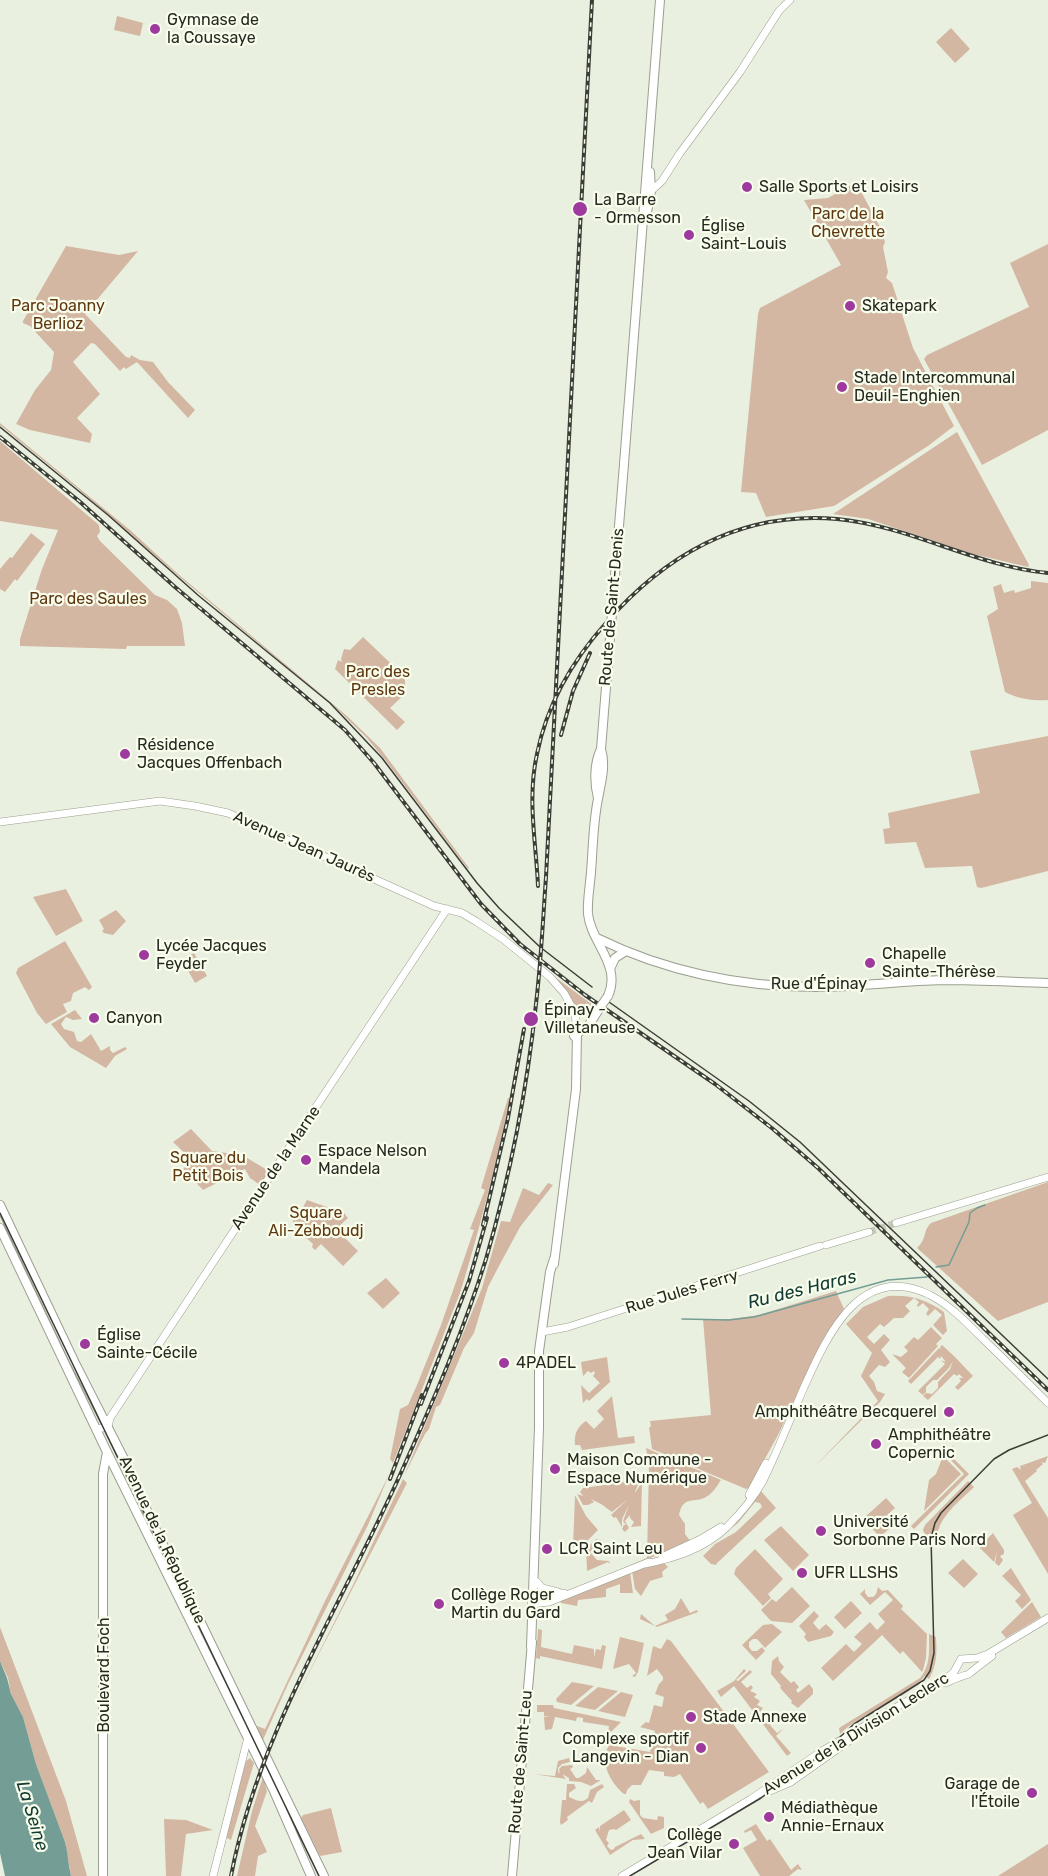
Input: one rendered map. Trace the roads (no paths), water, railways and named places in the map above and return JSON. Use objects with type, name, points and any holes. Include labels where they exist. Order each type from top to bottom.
[{"type":"main road","points":[[654,183],[648,165],[660,0]]},
{"type":"main road","name":"Route de Saint-Denis","points":[[597,938],[588,914],[598,798],[602,786],[601,749],[624,464],[624,421],[627,409],[643,227],[654,183]]},
{"type":"main road","points":[[577,1060],[582,1038],[608,996],[611,986],[610,969],[597,938]]},
{"type":"main road","name":"Rue d'Épinay","points":[[597,938],[657,963],[739,981],[828,987],[946,980],[1048,983]]},
{"type":"main road","points":[[610,969],[615,958],[626,951]]},
{"type":"main road","points":[[575,1031],[593,1017]]},
{"type":"main road","name":"Route de Saint-Leu","points":[[512,1876],[534,1600],[539,1351],[544,1332],[550,1272],[554,1259],[573,1102],[577,1060],[575,1031]]},
{"type":"main road","name":"Route de Saint-Leu","points":[[573,1102],[571,1070],[575,1031]]},
{"type":"main road","name":"Avenue de la République","points":[[0,1205],[324,1876]]},
{"type":"main road","points":[[0,1228],[56,1341],[96,1429]]},
{"type":"main road","name":"Avenue de la République","points":[[96,1429],[254,1749],[312,1876]]},
{"type":"main road","name":"Boulevard Foch","points":[[103,1876],[103,1474],[107,1452]]},
{"type":"main road","points":[[103,1474],[122,1454]]},
{"type":"main road","name":"Route de Saint-Leu","points":[[534,1600],[537,1582],[535,1555]]},
{"type":"street","points":[[654,183],[740,72],[775,16],[790,0]]},
{"type":"street","name":"Avenue Jean Jaurès","points":[[0,822],[160,801],[222,811],[434,906],[467,916],[503,939],[553,979],[575,1013],[575,1031]]},
{"type":"street","name":"Avenue de la Marne","points":[[108,1427],[110,1418],[447,909]]},
{"type":"street","name":"Avenue Jean Jaurès","points":[[570,1004],[575,1031]]},
{"type":"street","points":[[575,1013],[580,1020],[593,1017]]},
{"type":"street","points":[[896,1223],[1048,1177]]},
{"type":"street","name":"Rue Jules Ferry","points":[[544,1332],[561,1329],[718,1281],[869,1232]]},
{"type":"street","points":[[534,1600],[557,1602],[575,1591],[645,1564],[695,1550],[716,1537],[743,1508],[784,1432],[834,1328],[843,1315],[865,1296],[879,1289],[890,1287],[913,1289],[942,1302],[969,1325],[1048,1403]]},
{"type":"street","points":[[96,1429],[108,1427]]},
{"type":"street","points":[[537,1582],[545,1589],[566,1593]]},
{"type":"street","points":[[557,1602],[566,1593]]},
{"type":"street","points":[[534,1600],[566,1593]]},
{"type":"street","name":"Avenue de la Division Leclerc","points":[[622,1876],[751,1799],[822,1751],[948,1677],[963,1657],[971,1659],[988,1654],[1048,1618]]},
{"type":"street","name":"Avenue de la Division Leclerc","points":[[751,1799],[791,1782],[853,1739],[964,1674],[970,1673],[974,1668],[1048,1623]]},
{"type":"street","points":[[971,1659],[974,1668]]},
{"type":"street","name":"Avenue de la Division Leclerc","points":[[957,1666],[964,1674]]},
{"type":"street","points":[[213,1876],[248,1737]]},
{"type":"street","points":[[243,1755],[254,1749]]},
{"type":"water","name":"La Seine","points":[[0,1661],[11,1694],[23,1717],[36,1764],[65,1842],[71,1876],[5,1876],[0,1853]]},
{"type":"waterway","name":"Ru des Haras","points":[[936,1267],[949,1265],[969,1222],[970,1213],[985,1205]]},
{"type":"waterway","name":"Ru des Haras","points":[[682,1319],[729,1320],[754,1317],[888,1280],[927,1277]]},
{"type":"tunnel","points":[[869,1232],[896,1223]]},
{"type":"tram line","points":[[0,427],[108,515],[199,596],[330,703],[382,758],[477,883],[499,908],[540,947],[592,987]]},
{"type":"tram line","points":[[609,1002],[749,1101],[800,1142],[1048,1379]]},
{"type":"tram line","points":[[0,1213],[319,1876]]},
{"type":"tram line","points":[[630,1876],[761,1798],[822,1754],[854,1724],[924,1680],[930,1671],[934,1653],[931,1538],[935,1523],[941,1513],[994,1459],[1009,1450],[1048,1435]]},
{"type":"railway","points":[[231,1876],[244,1822],[261,1769],[282,1718],[404,1466],[458,1338],[486,1259],[517,1133],[528,1068],[543,925],[592,0]]},
{"type":"railway","points":[[0,437],[79,501],[175,587],[345,730],[374,763],[481,904],[520,944],[585,995],[715,1084],[773,1129],[818,1168],[1048,1390]]},
{"type":"railway","points":[[538,886],[532,804],[534,771],[541,736],[554,701],[582,652],[606,623],[629,598],[680,558],[708,542],[738,530],[769,522],[802,518],[837,519],[890,529],[994,563],[1048,573]]},
{"type":"railway","points":[[561,735],[573,691],[590,653]]},
{"type":"railway","points":[[483,1225],[508,1118],[524,1029]]},
{"type":"railway","points":[[421,1404],[469,1281],[487,1218]]},
{"type":"railway","points":[[390,1479],[422,1395]]},
{"type":"place","name":"Gymnase de la Coussaye","points":[[155,29]]},
{"type":"place","name":"Salle Sports et Loisirs","points":[[747,187]]},
{"type":"place","name":"La Barre - Ormesson","points":[[580,209]]},
{"type":"place","name":"Église Saint-Louis","points":[[689,235]]},
{"type":"place","name":"Skatepark","points":[[850,306]]},
{"type":"place","name":"Stade Intercommunal Deuil-Enghien","points":[[842,387]]},
{"type":"place","name":"Résidence Jacques Offenbach","points":[[125,754]]},
{"type":"place","name":"Lycée Jacques Feyder","points":[[144,955]]},
{"type":"place","name":"Chapelle Sainte-Thérèse","points":[[870,963]]},
{"type":"place","name":"Canyon","points":[[94,1018]]},
{"type":"place","name":"Épinay - Villetaneuse","points":[[531,1019]]},
{"type":"place","name":"Espace Nelson Mandela","points":[[306,1160]]},
{"type":"place","name":"Église Sainte-Cécile","points":[[85,1344]]},
{"type":"place","name":"4PADEL","points":[[504,1363]]},
{"type":"place","name":"Amphithéâtre Becquerel","points":[[949,1412]]},
{"type":"place","name":"Amphithéâtre Copernic","points":[[876,1444]]},
{"type":"place","name":"Maison Commune - Espace Numérique","points":[[555,1469]]},
{"type":"place","name":"Université Sorbonne Paris Nord","points":[[821,1531]]},
{"type":"place","name":"LCR Saint Leu","points":[[547,1549]]},
{"type":"place","name":"UFR LLSHS","points":[[802,1573]]},
{"type":"place","name":"Collège Roger Martin du Gard","points":[[439,1604]]},
{"type":"place","name":"Stade Annexe","points":[[691,1717]]},
{"type":"place","name":"Complexe sportif Langevin - Dian","points":[[701,1748]]},
{"type":"place","name":"Garage de l'Étoile","points":[[1032,1793]]},
{"type":"place","name":"Médiathèque Annie-Ernaux","points":[[769,1817]]},
{"type":"place","name":"Collège Jean Vilar","points":[[734,1844]]},
{"type":"park label","name":"Parc de la Chevrette","points":[[848,223]]},
{"type":"park label","name":"Parc Joanny Berlioz","points":[[58,315]]},
{"type":"park label","name":"Parc des Saules","points":[[88,599]]},
{"type":"park label","name":"Parc des Presles","points":[[378,681]]},
{"type":"park label","name":"Square du Petit Bois","points":[[208,1167]]},
{"type":"park label","name":"Square Ali-Zebboudj","points":[[316,1222]]}]
